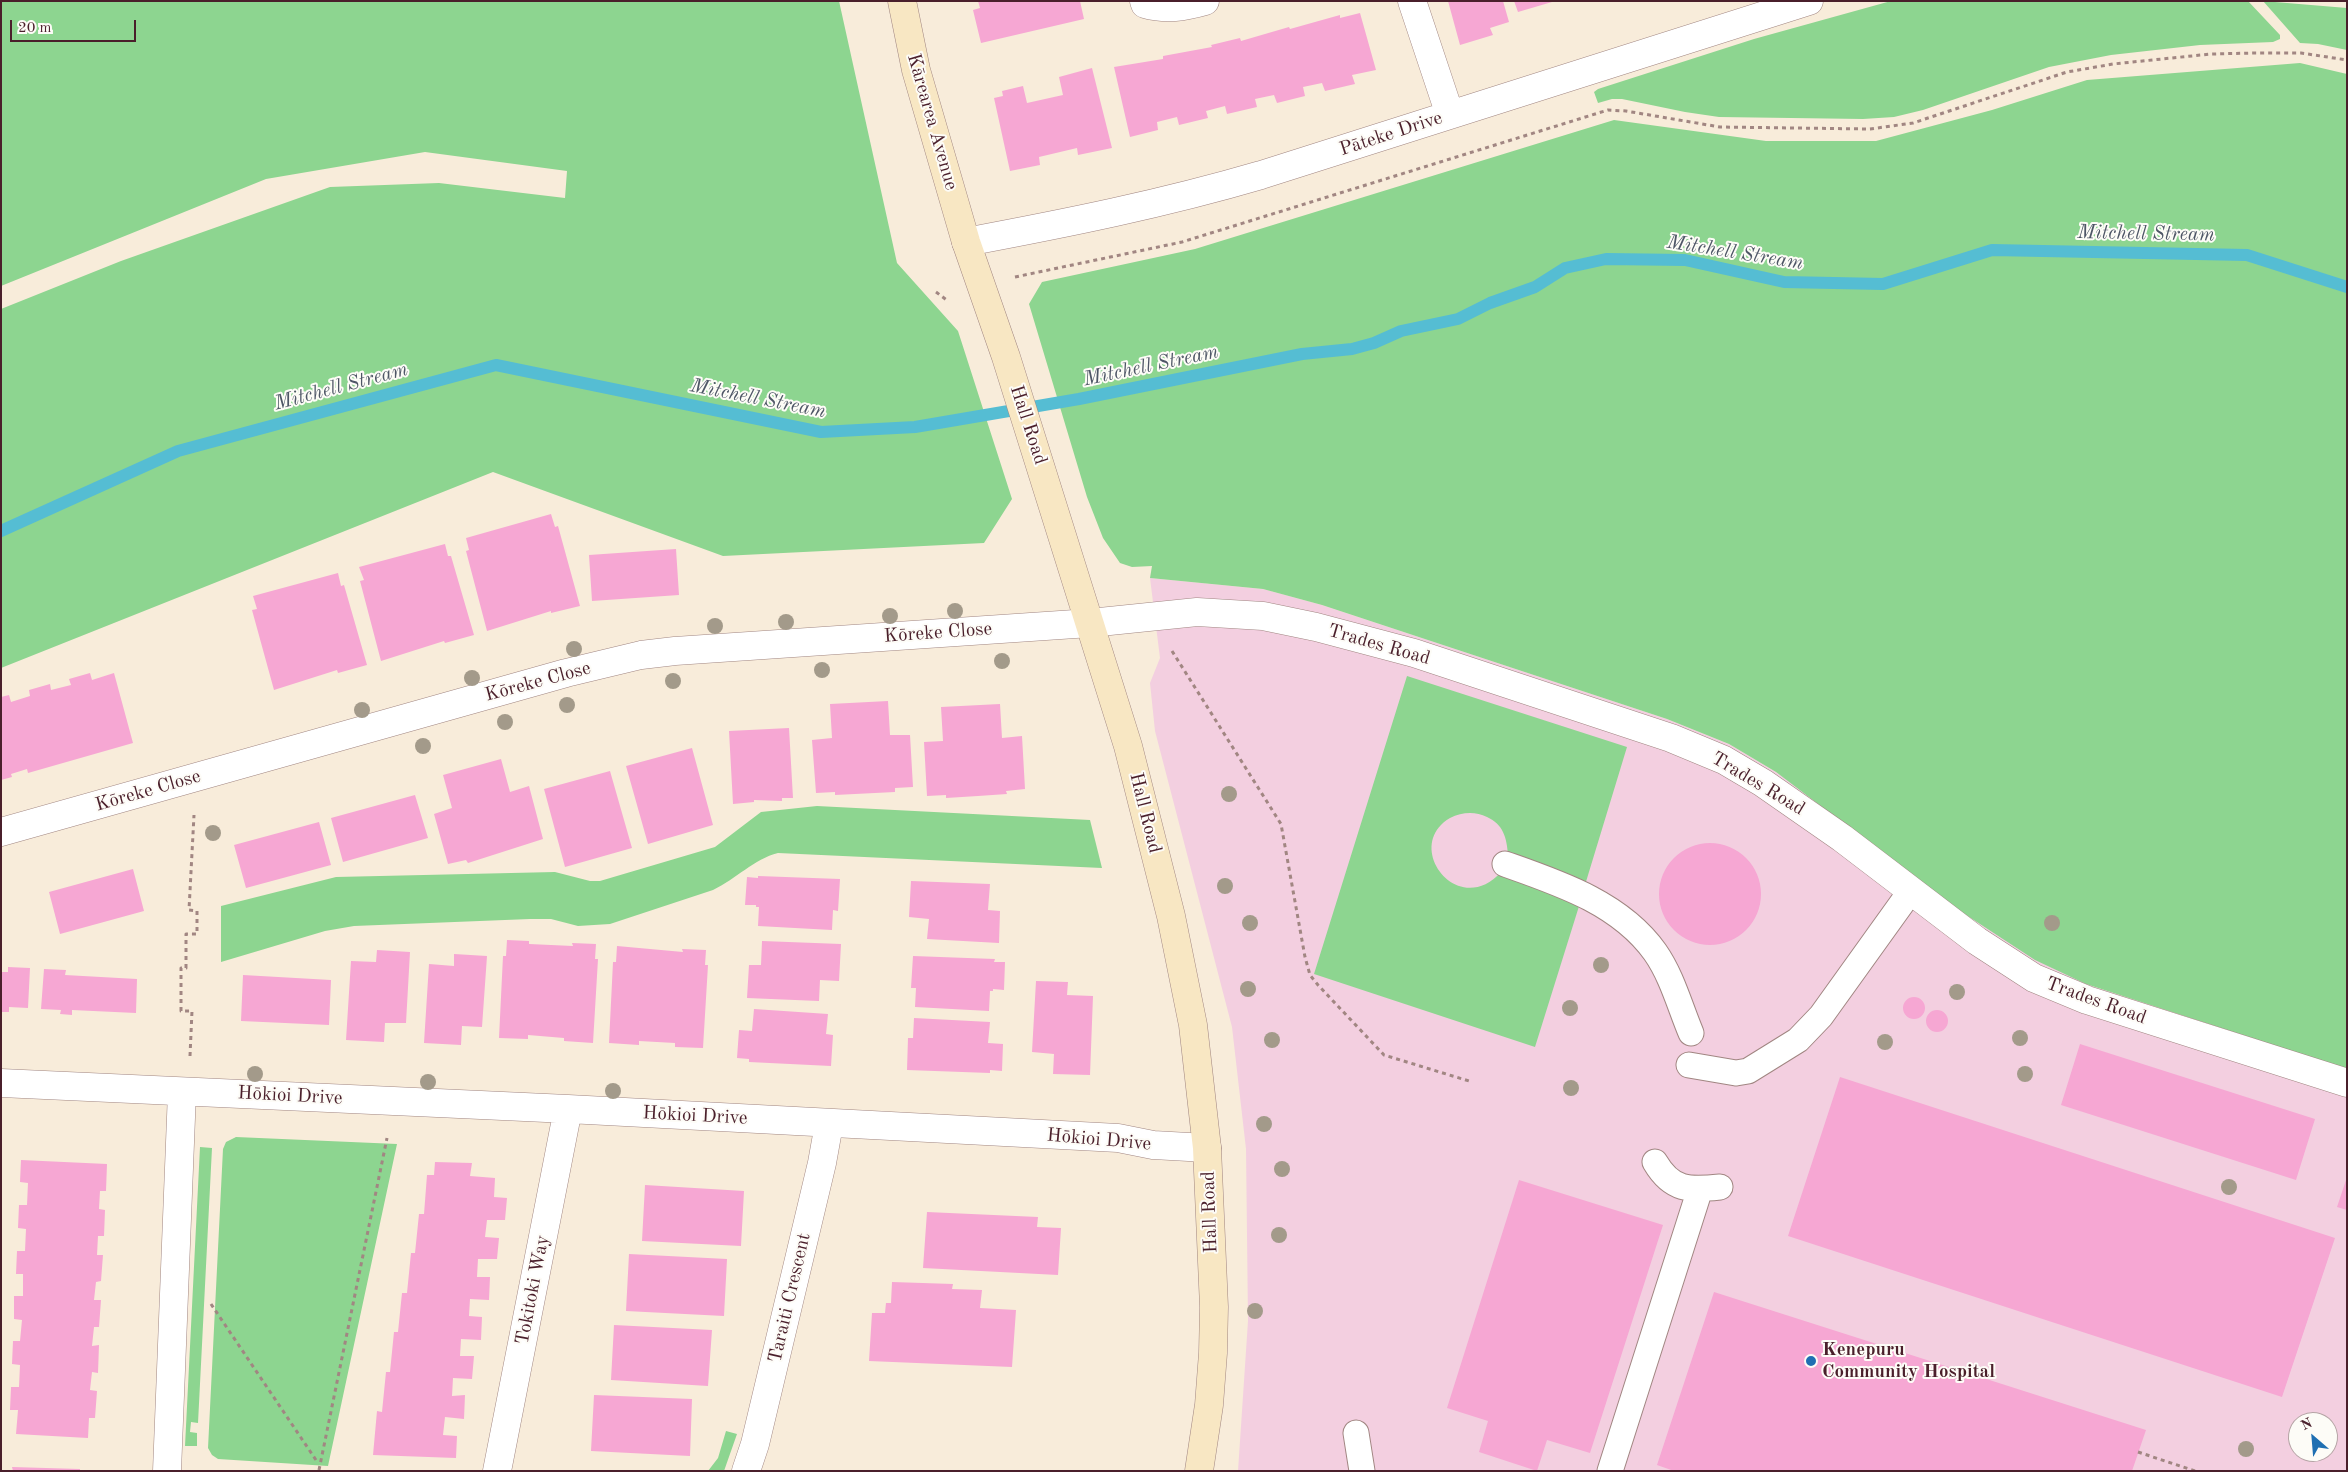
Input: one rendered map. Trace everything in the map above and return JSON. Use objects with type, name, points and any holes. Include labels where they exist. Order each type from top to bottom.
[{"type":"street","name":"Kārearea Avenue","points":[[902,1],[916,70],[966,242]]},
{"type":"street","points":[[1144,1],[1145,4],[1160,8],[1184,7],[1205,1]]},
{"type":"street","points":[[1412,1],[1450,115]]},
{"type":"street","name":"Pāteke Drive","points":[[966,242],[1113,214],[1179,199],[1809,1]]},
{"type":"street","name":"Hall Road","points":[[966,242],[1006,357],[1128,746],[1171,916],[1192,1025],[1207,1148],[1214,1307],[1209,1405],[1198,1471]]},
{"type":"street","name":"Trades Road","points":[[1090,623],[1181,613],[1230,612],[1316,626],[1414,653],[1671,738],[1724,760],[1764,783],[1842,838],[1910,892],[1977,941],[2034,978],[2087,1000],[2347,1083]]},
{"type":"street","name":"Kōreke Close","points":[[1,832],[566,673],[640,655],[1090,623]]},
{"type":"street","name":"Hōkioi Drive","points":[[1,1083],[568,1109],[1118,1138],[1153,1145],[1207,1148]]},
{"type":"street","points":[[166,1471],[182,1092]]},
{"type":"street","name":"Tokitoki Way","points":[[497,1471],[568,1109]]},
{"type":"street","name":"Taraiti Crescent","points":[[746,1471],[755,1444],[822,1163],[829,1124]]},
{"type":"lane","points":[[1505,864],[1583,893],[1609,909],[1640,935],[1659,960],[1691,1033]]},
{"type":"lane","points":[[1689,1065],[1736,1073],[1748,1071],[1798,1040],[1821,1016],[1910,892]]},
{"type":"lane","points":[[1610,1471],[1710,1188],[1682,1188],[1668,1180],[1655,1162]]},
{"type":"lane","points":[[1356,1433],[1362,1471]]},
{"type":"path","points":[[1006,279],[1182,242],[1608,110],[1626,111],[1720,127],[1870,129],[1913,123],[2067,72],[2094,67],[2211,54],[2301,54],[2347,60]]},
{"type":"path","points":[[1171,649],[1281,824],[1304,957],[1310,975],[1384,1055],[1469,1081]]},
{"type":"path","points":[[190,1043],[192,1011],[181,1011],[181,968],[186,968],[186,934],[197,934],[197,911],[188,910],[195,806]]},
{"type":"path","points":[[319,1470],[386,1138]]},
{"type":"path","points":[[210,1302],[319,1464]]},
{"type":"path","points":[[2138,1452],[2195,1471]]},
{"type":"shaded area","points":[[1150,578],[1263,589],[1322,605],[1667,719],[1729,744],[1776,772],[2086,984],[2347,1069],[2347,1471],[1238,1471],[1248,1321],[1246,1149],[1232,1027],[1155,731],[1150,683],[1160,658]]},
{"type":"green space","points":[[1,1],[839,1],[897,263],[958,331],[1012,499],[984,543],[723,556],[493,472],[1,668],[1,309],[121,261],[330,187],[439,183],[565,198],[567,171],[425,152],[266,179],[1,286]]},
{"type":"green space","points":[[1891,1],[2248,1],[2280,35],[2280,39],[2273,42],[2200,45],[2111,55],[2049,67],[1923,110],[1894,117],[1863,119],[1719,117],[1622,99],[1612,99],[1598,103],[1594,92],[1598,89],[1754,39]]},
{"type":"green space","points":[[2263,1],[2347,8],[2347,50],[2318,44],[2300,43]]},
{"type":"green space","points":[[2300,63],[2347,74],[2347,1069],[2086,984],[2035,960],[1954,907],[1776,772],[1729,744],[1667,719],[1322,605],[1263,589],[1150,578],[1152,566],[1132,567],[1120,563],[1103,538],[1087,497],[1029,304],[1042,282],[1195,249],[1614,120],[1766,141],[1876,141],[1992,110],[2087,80]]},
{"type":"green space","points":[[1407,676],[1627,747],[1585,885],[1508,855],[1507,843],[1503,832],[1497,824],[1482,815],[1464,813],[1450,818],[1437,830],[1432,845],[1434,860],[1441,874],[1453,883],[1468,888],[1484,885],[1501,872],[1580,903],[1535,1047],[1314,974]]},
{"type":"green space","points":[[817,806],[1090,820],[1102,868],[778,853],[753,864],[713,890],[610,924],[578,926],[551,919],[530,919],[354,926],[325,931],[221,962],[221,906],[336,877],[555,872],[590,881],[600,881],[715,847],[761,812]]},
{"type":"green space","points":[[236,1137],[397,1144],[328,1466],[218,1459],[212,1455],[208,1448],[223,1149],[226,1142]]},
{"type":"green space","points":[[200,1147],[212,1148],[198,1423],[191,1422],[190,1432],[197,1433],[197,1446],[185,1446]]},
{"type":"green space","points":[[726,1431],[737,1434],[724,1471],[708,1471],[718,1458]]},
{"type":"building","points":[[978,1],[1080,1],[1084,19],[981,43],[973,10],[980,8]]},
{"type":"building","points":[[1448,1],[1503,1],[1509,22],[1490,28],[1493,35],[1460,45]]},
{"type":"building","points":[[1514,1],[1552,1],[1552,2],[1518,12]]},
{"type":"building","points":[[1360,13],[1376,70],[1352,75],[1355,84],[1325,91],[1322,83],[1303,87],[1305,96],[1277,103],[1274,95],[1255,99],[1257,107],[1227,114],[1225,106],[1206,111],[1208,118],[1179,125],[1177,117],[1157,122],[1158,130],[1130,137],[1114,67],[1163,59],[1163,56],[1212,47],[1211,45],[1240,38],[1241,41],[1340,15],[1340,18]]},
{"type":"building","points":[[1092,68],[1112,148],[1078,155],[1077,148],[1039,157],[1040,165],[1010,171],[994,98],[1003,96],[1002,91],[1023,86],[1027,103],[1063,95],[1059,77]]},
{"type":"building","points":[[551,514],[555,527],[558,526],[580,606],[551,613],[551,611],[487,631],[466,551],[469,550],[466,538]]},
{"type":"building","points":[[445,544],[448,556],[451,556],[474,635],[445,643],[444,641],[381,661],[360,581],[364,580],[359,567]]},
{"type":"building","points":[[676,549],[679,595],[592,601],[589,555]]},
{"type":"building","points":[[338,573],[341,586],[344,585],[367,665],[338,673],[337,670],[274,690],[252,610],[257,609],[253,596]]},
{"type":"building","points":[[90,673],[92,680],[114,673],[133,743],[28,773],[27,769],[11,774],[12,777],[1,780],[1,697],[9,695],[11,702],[30,696],[29,690],[50,684],[51,690],[71,685],[69,679]]},
{"type":"building","points":[[888,701],[890,735],[910,735],[913,787],[895,788],[895,792],[835,795],[835,792],[816,793],[812,740],[832,738],[830,704]]},
{"type":"building","points":[[1000,704],[1002,738],[1022,736],[1025,789],[1006,791],[1007,794],[946,798],[946,795],[927,796],[924,742],[943,741],[941,707]]},
{"type":"building","points":[[789,728],[793,798],[782,798],[782,801],[754,800],[754,802],[733,804],[729,731]]},
{"type":"building","points":[[692,748],[713,825],[648,844],[626,766]]},
{"type":"building","points":[[501,759],[510,792],[529,786],[543,839],[468,863],[466,860],[448,864],[434,814],[452,808],[443,775]]},
{"type":"building","points":[[610,771],[632,848],[565,867],[544,789]]},
{"type":"building","points":[[415,795],[428,838],[343,862],[331,818]]},
{"type":"building","points":[[319,822],[331,865],[246,888],[234,845]]},
{"type":"building","points":[[1710,843],[1729,847],[1746,858],[1757,875],[1761,894],[1757,913],[1746,930],[1729,941],[1710,945],[1691,941],[1674,930],[1663,913],[1659,894],[1663,875],[1674,858],[1691,847]]},
{"type":"building","points":[[133,869],[144,911],[60,934],[49,892]]},
{"type":"building","points":[[758,876],[840,879],[838,911],[833,910],[832,930],[758,926],[759,907],[756,907],[756,905],[745,905],[747,877],[758,878]]},
{"type":"building","points":[[911,881],[990,884],[988,910],[1000,911],[999,943],[927,939],[929,919],[909,917]]},
{"type":"building","points":[[507,940],[529,941],[529,944],[573,946],[572,943],[596,944],[595,959],[598,959],[593,1043],[564,1041],[564,1038],[528,1035],[528,1039],[499,1038],[503,956],[506,956]]},
{"type":"building","points":[[762,941],[841,944],[839,981],[820,980],[819,1001],[747,998],[749,965],[761,965]]},
{"type":"building","points":[[617,946],[683,952],[682,949],[706,950],[705,965],[708,965],[703,1048],[675,1047],[675,1043],[639,1041],[639,1045],[609,1043],[613,962],[616,962]]},
{"type":"building","points":[[377,950],[410,952],[406,1023],[385,1023],[384,1042],[346,1040],[351,961],[376,962]]},
{"type":"building","points":[[454,954],[487,956],[482,1027],[462,1026],[461,1045],[424,1043],[429,964],[454,966]]},
{"type":"building","points":[[913,956],[995,959],[994,962],[1005,962],[1004,990],[993,989],[993,991],[990,991],[989,1011],[915,1007],[916,988],[911,988]]},
{"type":"building","points":[[8,967],[30,968],[28,1008],[9,1007],[9,1012],[1,1012],[1,972],[8,972]]},
{"type":"building","points":[[44,969],[66,970],[65,975],[137,979],[136,1013],[72,1010],[72,1015],[60,1014],[61,1010],[41,1009]]},
{"type":"building","points":[[243,975],[331,980],[329,1025],[241,1021]]},
{"type":"building","points":[[1036,981],[1068,982],[1067,995],[1093,996],[1090,1075],[1053,1074],[1054,1054],[1032,1052]]},
{"type":"building","points":[[1914,997],[1922,1000],[1925,1008],[1922,1016],[1914,1019],[1906,1016],[1903,1008],[1906,1000]]},
{"type":"building","points":[[754,1009],[828,1014],[826,1034],[833,1035],[831,1066],[749,1062],[749,1059],[737,1058],[739,1030],[752,1031]]},
{"type":"building","points":[[1937,1010],[1945,1013],[1948,1021],[1945,1029],[1937,1032],[1929,1029],[1926,1021],[1929,1013]]},
{"type":"building","points":[[914,1018],[990,1022],[988,1043],[1003,1044],[1002,1071],[990,1070],[990,1073],[907,1070],[908,1038],[913,1038]]},
{"type":"building","points":[[2080,1044],[2315,1119],[2296,1180],[2061,1105]]},
{"type":"building","points":[[1840,1077],[2335,1238],[2282,1397],[1788,1236]]},
{"type":"building","points":[[21,1160],[107,1164],[106,1191],[100,1191],[99,1209],[105,1210],[104,1236],[98,1236],[97,1255],[103,1255],[101,1281],[96,1282],[94,1300],[101,1300],[99,1327],[94,1327],[92,1346],[99,1345],[98,1373],[92,1372],[90,1390],[97,1391],[95,1418],[89,1418],[88,1438],[16,1434],[18,1410],[10,1410],[11,1387],[19,1387],[20,1365],[12,1364],[13,1341],[20,1341],[22,1320],[14,1319],[14,1296],[23,1296],[23,1274],[16,1274],[17,1251],[25,1251],[26,1229],[18,1228],[19,1205],[27,1205],[28,1183],[20,1182]]},
{"type":"building","points":[[435,1162],[472,1163],[470,1176],[495,1178],[494,1197],[507,1198],[505,1220],[487,1220],[485,1237],[499,1238],[497,1259],[478,1259],[477,1277],[490,1277],[489,1300],[470,1299],[469,1316],[482,1317],[481,1340],[461,1339],[460,1356],[474,1356],[472,1379],[453,1378],[452,1396],[465,1395],[464,1419],[445,1417],[443,1435],[457,1436],[456,1458],[373,1455],[377,1411],[382,1412],[386,1372],[390,1372],[394,1332],[398,1332],[402,1293],[407,1293],[411,1253],[415,1253],[419,1214],[424,1214],[427,1175],[434,1175]]},
{"type":"building","points":[[1519,1180],[1663,1225],[1590,1453],[1547,1440],[1537,1471],[1479,1452],[1488,1421],[1447,1408]]},
{"type":"building","points":[[2347,1180],[2347,1210],[2337,1207]]},
{"type":"building","points":[[645,1185],[744,1191],[741,1246],[642,1241]]},
{"type":"building","points":[[927,1212],[1038,1217],[1037,1227],[1061,1228],[1058,1275],[923,1268]]},
{"type":"building","points":[[629,1254],[727,1259],[724,1316],[626,1311]]},
{"type":"building","points":[[892,1282],[953,1284],[952,1289],[982,1290],[980,1308],[1016,1310],[1012,1367],[869,1361],[872,1313],[885,1313],[886,1303],[891,1303]]},
{"type":"building","name":"Kenepuru Community Hospital","points":[[1714,1292],[2146,1430],[2132,1471],[1674,1471],[1657,1465]]},
{"type":"building","points":[[614,1325],[712,1330],[708,1386],[611,1380]]},
{"type":"building","points":[[594,1395],[692,1399],[690,1456],[591,1451]]},
{"type":"building","points":[[12,1467],[80,1469],[80,1471],[13,1471]]},
{"type":"waterway","name":"Mitchell Stream","points":[[1,531],[178,451],[496,365],[821,432],[915,427],[1079,399],[1302,354],[1352,349],[1374,343],[1401,331],[1458,319],[1490,303],[1535,287],[1565,268],[1606,259],[1685,260],[1784,282],[1883,284],[1992,250],[2247,255],[2347,287]]},
{"type":"place","name":"Kenepuru Community Hospital","points":[[1811,1361]]}]
